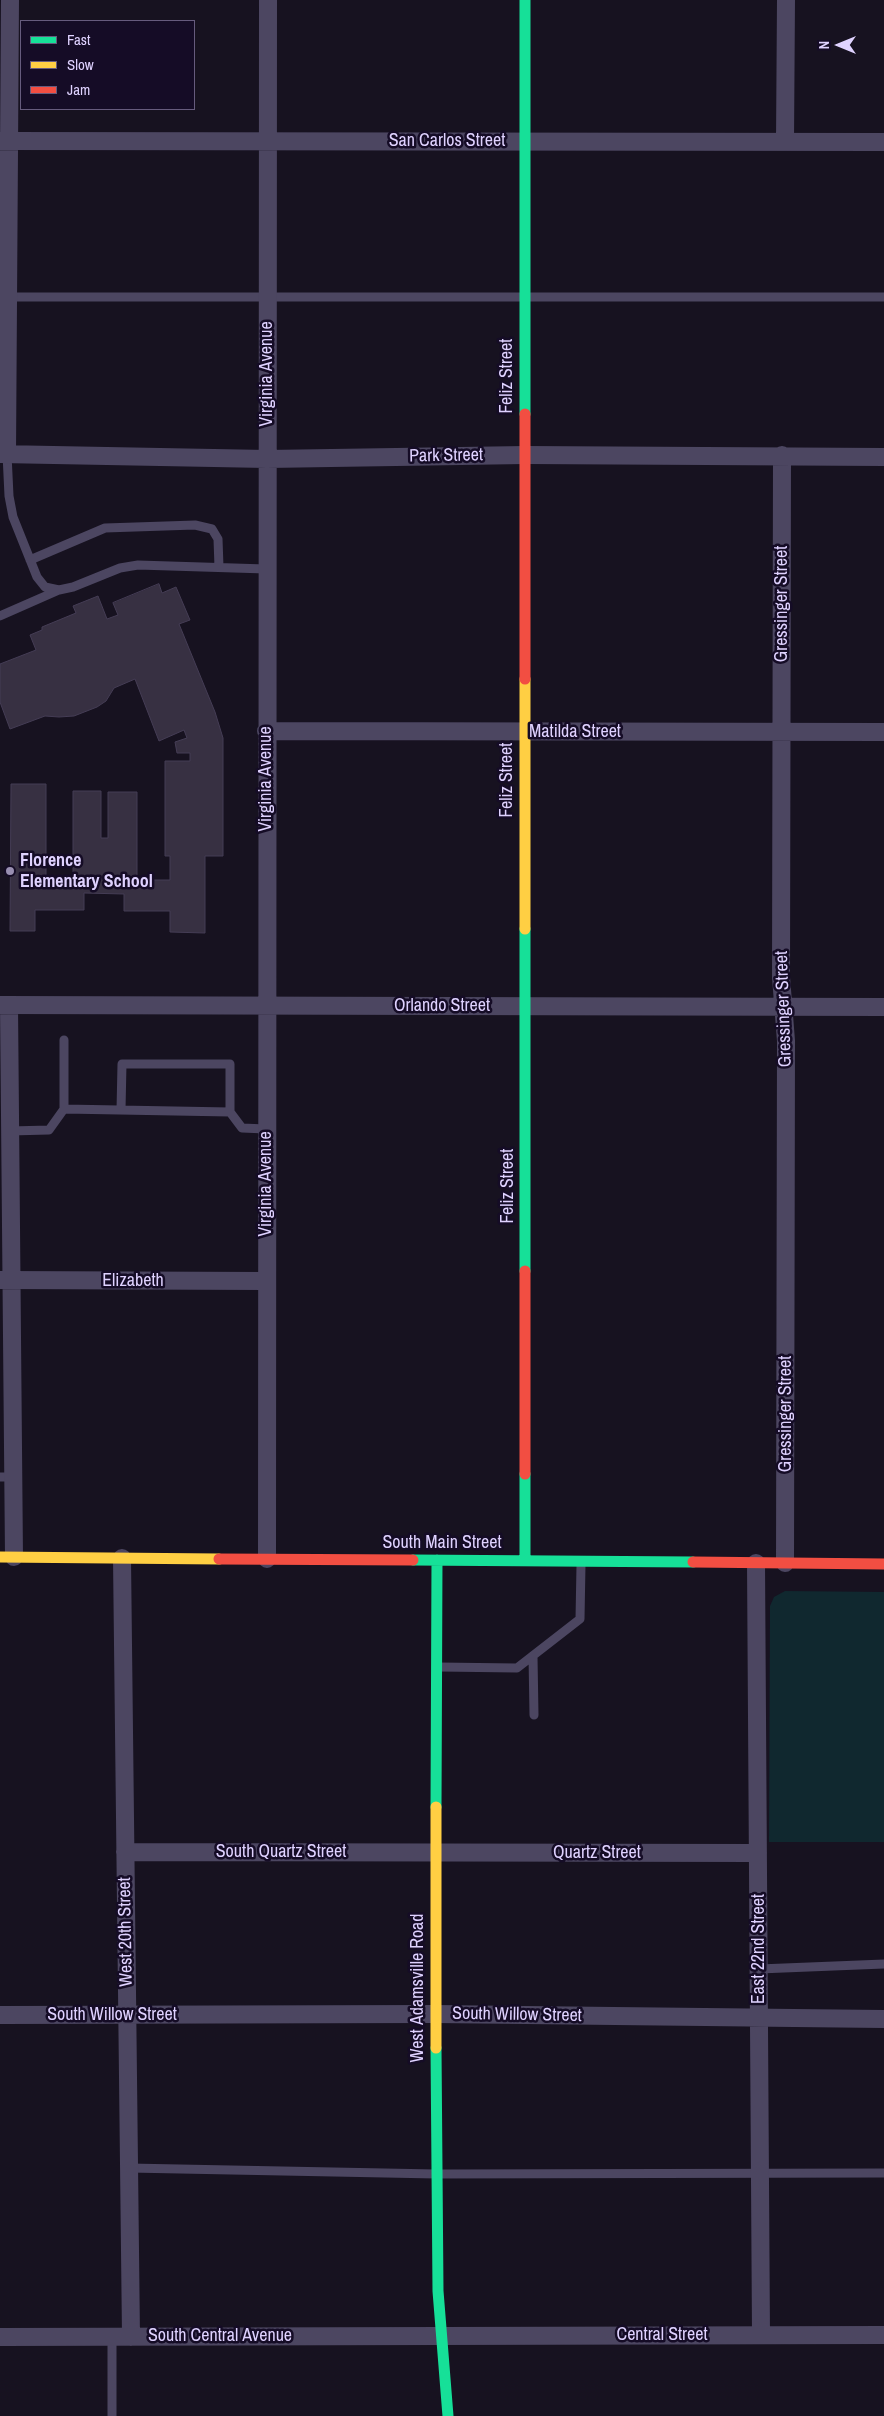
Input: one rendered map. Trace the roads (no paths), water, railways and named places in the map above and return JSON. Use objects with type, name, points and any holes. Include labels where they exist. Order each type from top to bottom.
[{"type":"street","points":[[4,454],[5,141],[10,0]]},
{"type":"street","name":"Virginia Avenue","points":[[267,1559],[266,569],[268,0]]},
{"type":"street","name":"Feliz Street","points":[[525,0],[525,1561]]},
{"type":"street","points":[[786,0],[786,141]]},
{"type":"street","name":"San Carlos Street","points":[[5,141],[884,142]]},
{"type":"street","name":"Park Street","points":[[4,454],[267,459],[525,455],[884,457]]},
{"type":"street","name":"Gressinger Street","points":[[782,455],[781,977],[786,1041],[786,1563]]},
{"type":"street","name":"Matilda Street","points":[[266,731],[884,732]]},
{"type":"street","points":[[4,1005],[10,1131],[6,1280],[7,1557]]},
{"type":"street","name":"Orlando Street","points":[[4,1005],[884,1007]]},
{"type":"street","name":"Elizabeth","points":[[6,1280],[266,1281]]},
{"type":"street","name":"South Main Street","points":[[7,1557],[884,1564]]},
{"type":"street","name":"West 20th Street","points":[[122,1558],[131,2337]]},
{"type":"street","name":"West Adamsville Road","points":[[437,1560],[436,2174],[440,2335],[448,2416]]},
{"type":"street","name":"East 22nd Street","points":[[756,1563],[761,2335]]},
{"type":"street","name":"South Quartz Street","points":[[125,1852],[436,1853]]},
{"type":"street","name":"Quartz Street","points":[[436,1853],[758,1852]]},
{"type":"street","name":"South Willow Street","points":[[0,2015],[435,2014],[884,2019]]},
{"type":"street","name":"South Central Avenue","points":[[0,2337],[440,2335]]},
{"type":"street","name":"Central Street","points":[[440,2335],[884,2335]]},
{"type":"lane","points":[[4,297],[884,297]]},
{"type":"lane","points":[[4,454],[13,516],[30,560],[37,577],[45,586],[58,590]]},
{"type":"lane","points":[[30,560],[105,528],[196,525],[212,529],[218,539],[219,567]]},
{"type":"lane","points":[[0,616],[58,590],[73,587],[120,568],[138,565],[266,569]]},
{"type":"lane","points":[[10,1131],[49,1130],[64,1108],[64,1040]]},
{"type":"lane","points":[[121,1110],[122,1064],[230,1064],[230,1112],[242,1128],[266,1129]]},
{"type":"lane","points":[[64,1108],[230,1112]]},
{"type":"lane","points":[[436,1667],[517,1668],[580,1619],[582,1562]]},
{"type":"lane","points":[[533,1656],[534,1715]]},
{"type":"lane","points":[[759,1969],[884,1964]]},
{"type":"lane","points":[[129,2168],[436,2174],[884,2173]]},
{"type":"lane","points":[[112,2337],[112,2416]]},
{"type":"place","name":"Florence Elementary School","points":[[10,871]]}]
